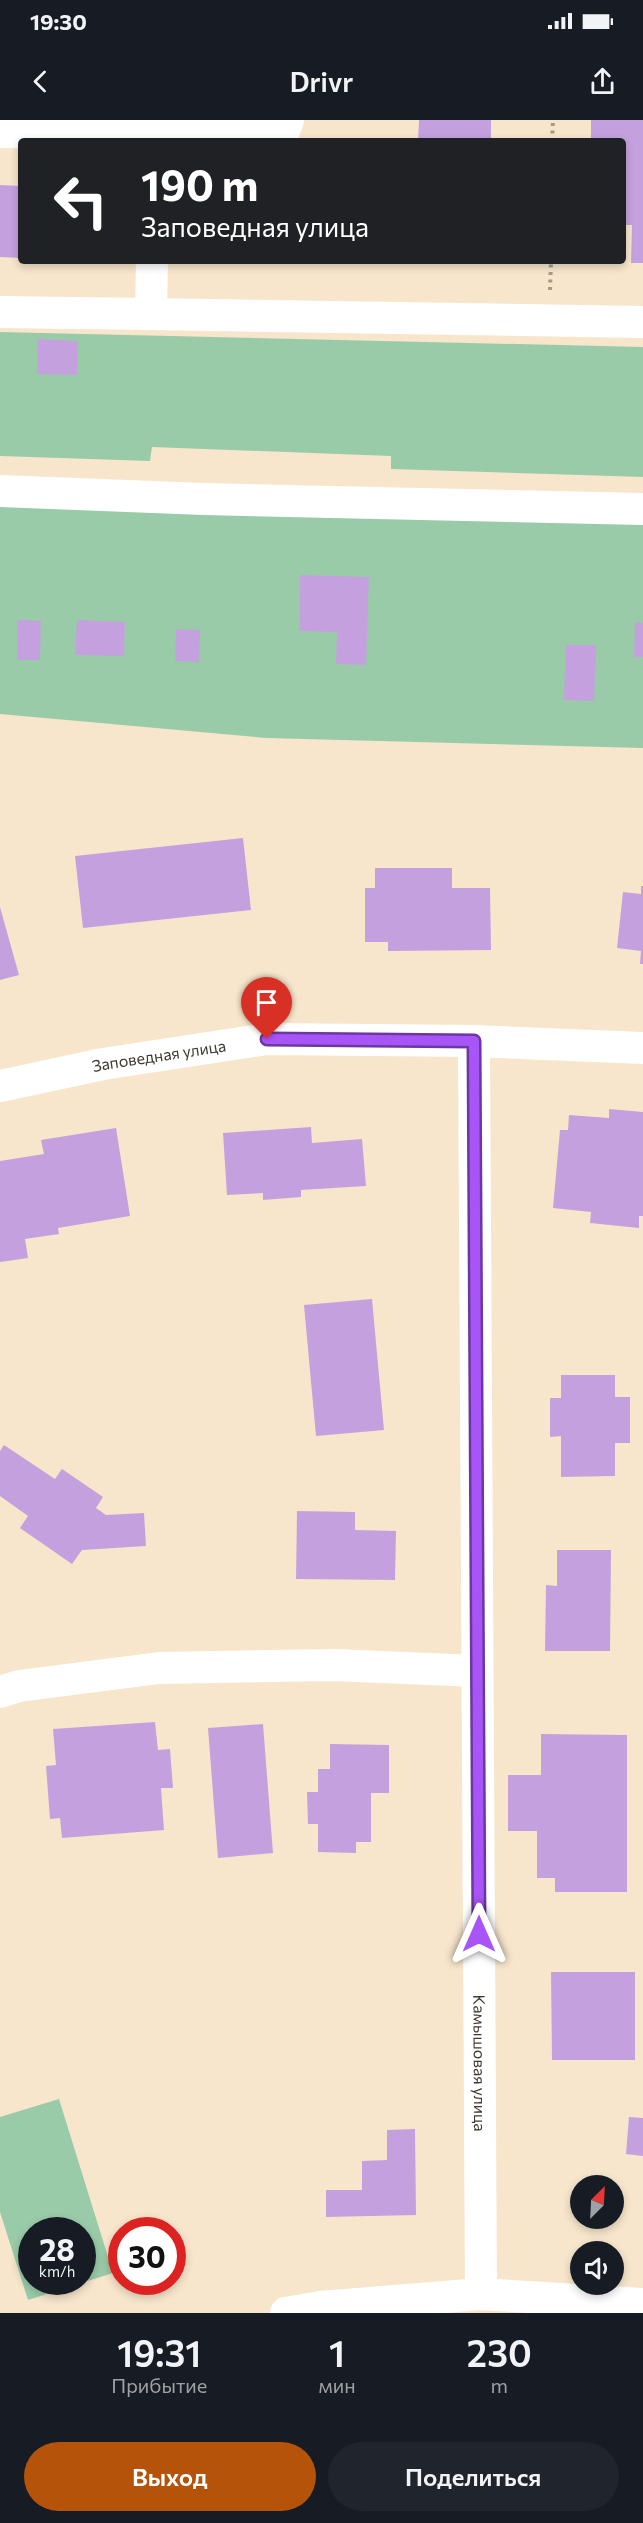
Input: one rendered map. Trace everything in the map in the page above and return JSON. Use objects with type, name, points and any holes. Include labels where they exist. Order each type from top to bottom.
[{"type":"street","points":[[0,132],[153,137],[273,135],[284,131],[288,120]]},
{"type":"street","points":[[151,314],[152,264]]},
{"type":"street","points":[[0,312],[643,321]]},
{"type":"street","points":[[0,491],[643,509]]},
{"type":"street","name":"Заповедная улица","points":[[0,1086],[103,1064],[267,1039],[474,1041],[643,1048]]},
{"type":"street","name":"Камышовая улица","points":[[474,1041],[481,2294]]},
{"type":"street","points":[[0,1692],[19,1686],[159,1668],[334,1665],[477,1671]]},
{"type":"street","points":[[286,2313],[320,2307],[481,2294],[515,2305],[643,2304]]},
{"type":"path","points":[[552,138],[553,120]]},
{"type":"green space","points":[[0,332],[643,347],[643,477],[391,469],[391,456],[152,447],[150,461],[0,456]]},
{"type":"green space","points":[[0,500],[643,524],[643,748],[266,738],[0,714]]},
{"type":"green space","points":[[59,2099],[96,2217],[18,2217],[18,2269],[0,2212],[0,2117]]},
{"type":"green space","points":[[96,2218],[108,2257],[108,2275],[96,2278]]},
{"type":"green space","points":[[26,2295],[44,2295],[28,2300]]},
{"type":"building","points":[[419,120],[491,120],[491,138],[418,138]]},
{"type":"building","points":[[591,120],[643,120],[643,263],[631,263],[632,225],[626,225],[626,138],[591,138]]},
{"type":"building","points":[[0,185],[18,186],[18,258],[0,257]]},
{"type":"building","points":[[38,339],[78,341],[77,375],[37,374]]},
{"type":"building","points":[[300,575],[369,577],[366,665],[336,664],[337,632],[299,631]]},
{"type":"building","points":[[18,620],[41,621],[40,660],[17,660]]},
{"type":"building","points":[[77,620],[125,622],[124,656],[75,655]]},
{"type":"building","points":[[635,622],[643,623],[643,657],[634,657]]},
{"type":"building","points":[[176,629],[200,630],[199,662],[175,661]]},
{"type":"building","points":[[566,645],[596,645],[594,701],[564,700]]},
{"type":"building","points":[[243,838],[251,910],[83,928],[75,856]]},
{"type":"building","points":[[375,868],[452,868],[452,888],[490,888],[491,950],[388,951],[388,942],[365,942],[365,888],[375,888]]},
{"type":"building","points":[[641,886],[643,886],[643,964],[640,964],[641,951],[617,948],[623,892],[641,894]]},
{"type":"building","points":[[0,907],[19,975],[0,980]]},
{"type":"building","points":[[609,1109],[643,1112],[643,1216],[639,1216],[639,1228],[590,1223],[591,1212],[553,1208],[560,1130],[568,1130],[569,1115],[609,1118]]},
{"type":"building","points":[[311,1127],[312,1143],[362,1139],[366,1186],[301,1190],[301,1197],[263,1200],[263,1193],[227,1195],[223,1133]]},
{"type":"building","points":[[116,1128],[130,1216],[58,1228],[59,1234],[25,1239],[28,1258],[0,1262],[0,1161],[44,1154],[41,1140]]},
{"type":"building","points":[[372,1299],[384,1430],[316,1436],[304,1305]]},
{"type":"building","points":[[561,1375],[615,1375],[615,1397],[630,1397],[630,1443],[615,1443],[615,1476],[561,1477],[561,1436],[550,1437],[550,1398],[561,1398]]},
{"type":"building","points":[[4,1445],[55,1479],[62,1469],[103,1497],[96,1508],[106,1515],[144,1513],[146,1546],[82,1550],[72,1564],[20,1528],[28,1516],[0,1496],[0,1451]]},
{"type":"building","points":[[297,1511],[355,1512],[355,1530],[396,1531],[395,1580],[296,1579]]},
{"type":"building","points":[[557,1550],[611,1550],[610,1651],[545,1651],[546,1585],[557,1586]]},
{"type":"building","points":[[155,1722],[158,1750],[170,1749],[173,1788],[161,1788],[164,1830],[62,1838],[60,1818],[50,1819],[46,1766],[56,1765],[53,1729]]},
{"type":"building","points":[[263,1724],[273,1853],[218,1858],[208,1728]]},
{"type":"building","points":[[541,1734],[627,1735],[627,1892],[555,1892],[555,1878],[537,1878],[537,1831],[508,1831],[508,1775],[541,1775]]},
{"type":"building","points":[[330,1744],[389,1745],[389,1793],[371,1793],[371,1842],[356,1842],[356,1853],[318,1852],[318,1824],[308,1824],[307,1792],[318,1792],[318,1769],[330,1769]]},
{"type":"building","points":[[551,1972],[635,1972],[635,2060],[552,2060]]},
{"type":"building","points":[[629,2117],[643,2118],[643,2156],[626,2154]]},
{"type":"building","points":[[415,2129],[416,2215],[326,2217],[326,2190],[362,2190],[362,2161],[387,2160],[387,2130]]},
{"type":"route","points":[[267,1039],[474,1041],[479,1934]]}]
